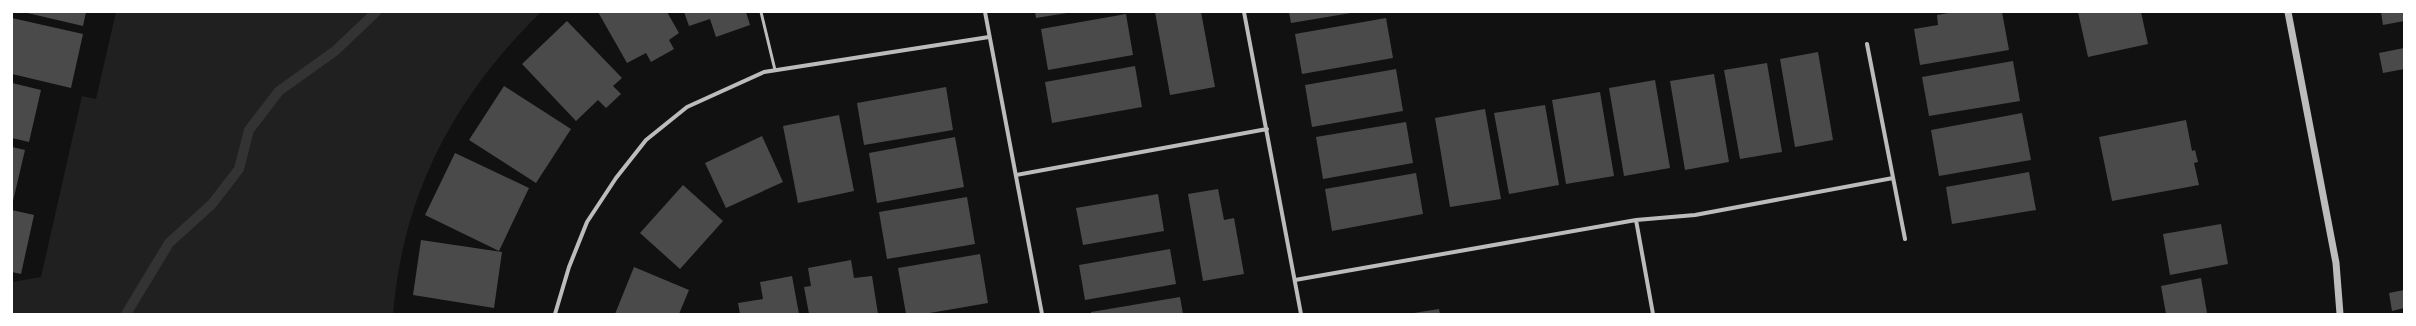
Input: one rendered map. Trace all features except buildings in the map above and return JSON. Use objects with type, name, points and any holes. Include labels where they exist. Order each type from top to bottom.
[{"type":"street","points":[[985,12],[1042,314]]},
{"type":"street","points":[[1244,12],[1301,314]]},
{"type":"street","points":[[2288,12],[2336,263],[2340,314]]},
{"type":"street","points":[[555,314],[569,267],[587,222],[616,178],[646,140],[687,107],[764,72],[989,37]]},
{"type":"street","points":[[1867,44],[1905,239]]},
{"type":"street","points":[[1016,176],[1267,129]]},
{"type":"street","points":[[1295,280],[1636,220],[1695,215],[1893,178]]},
{"type":"street","points":[[1636,220],[1653,314]]},
{"type":"lane","points":[[761,12],[775,70]]},
{"type":"shaded area","points":[[116,12],[541,12],[510,44],[483,78],[459,113],[438,149],[422,187],[408,228],[399,270],[393,314],[12,314],[12,282],[41,277],[82,96],[96,99]]},
{"type":"waterway","points":[[126,314],[169,243],[212,204],[239,169],[249,130],[279,91],[335,51],[376,12]]}]
